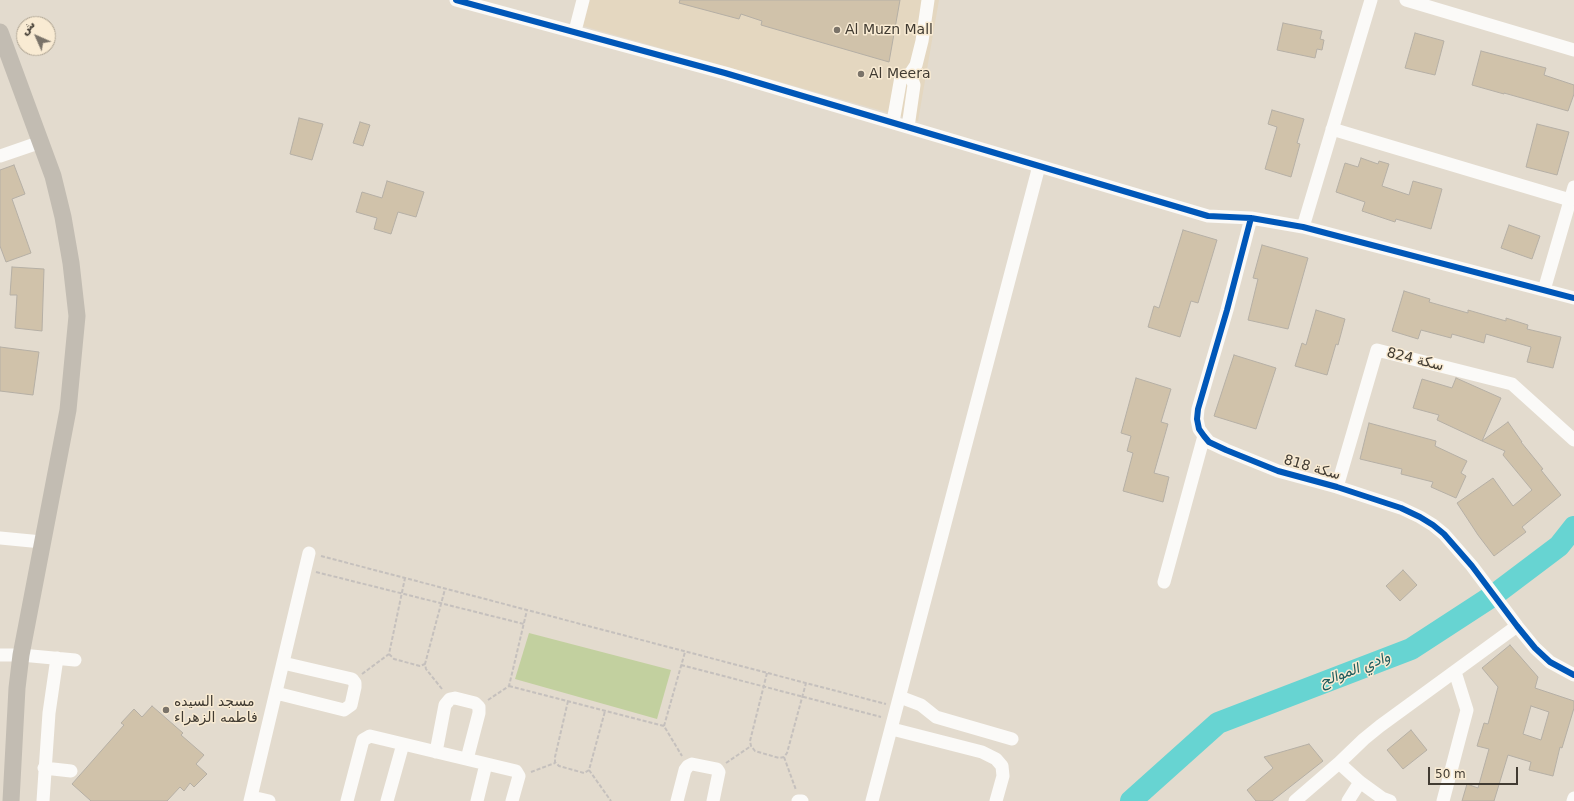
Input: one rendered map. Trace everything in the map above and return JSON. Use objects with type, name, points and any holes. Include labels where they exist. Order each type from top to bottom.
[{"type":"main road","points":[[0,32],[53,176],[63,217],[71,263],[77,316],[68,410],[21,655],[17,688],[11,801]]},
{"type":"street","points":[[456,0],[725,73],[1208,216],[1251,218],[1303,227],[1574,298]]},
{"type":"street","points":[[575,32],[583,0]]},
{"type":"street","points":[[893,122],[906,76],[916,65],[922,42],[928,0]]},
{"type":"street","points":[[1303,227],[1371,0]]},
{"type":"street","points":[[1406,0],[1574,50]]},
{"type":"street","points":[[906,76],[914,85],[908,127]]},
{"type":"street","points":[[1332,129],[1570,200]]},
{"type":"street","points":[[0,156],[41,142]]},
{"type":"street","points":[[872,801],[1039,166]]},
{"type":"street","points":[[1544,290],[1574,187]]},
{"type":"street","points":[[1164,582],[1204,436],[1199,429],[1197,419],[1198,409],[1227,310],[1251,218]]},
{"type":"street","name":"سكة 824","points":[[1336,487],[1376,350],[1512,384],[1574,440]]},
{"type":"street","name":"سكة 818","points":[[1204,436],[1210,442],[1226,450],[1278,471],[1336,487],[1401,508],[1433,525],[1444,534],[1472,566],[1517,626],[1536,648],[1550,662],[1574,675]]},
{"type":"street","points":[[0,538],[42,542]]},
{"type":"street","points":[[269,801],[251,799],[309,553]]},
{"type":"street","points":[[1295,801],[1380,726],[1517,626]]},
{"type":"street","points":[[0,655],[21,655],[75,660]]},
{"type":"street","points":[[43,801],[44,768],[49,713],[57,658]]},
{"type":"street","points":[[276,693],[344,710],[351,705],[356,687],[354,681],[283,663]]},
{"type":"street","points":[[1444,801],[1467,710],[1455,672]]},
{"type":"street","points":[[436,752],[445,705],[450,699],[454,698],[475,703],[479,707],[467,759]]},
{"type":"street","points":[[899,702],[921,705],[936,717],[1012,739]]},
{"type":"street","points":[[893,725],[982,752],[996,759],[1002,766],[1003,776],[996,801]]},
{"type":"street","points":[[347,801],[364,740],[370,736],[467,759],[518,774],[512,801]]},
{"type":"street","points":[[387,801],[403,744]]},
{"type":"street","points":[[1339,763],[1360,782],[1382,798],[1390,801]]},
{"type":"street","points":[[477,801],[486,764]]},
{"type":"street","points":[[676,801],[685,770],[692,764],[717,769],[719,772],[713,801]]},
{"type":"street","points":[[44,768],[71,771]]},
{"type":"street","points":[[1348,801],[1360,782]]},
{"type":"path","points":[[309,553],[806,683],[899,702]]},
{"type":"path","points":[[305,570],[524,624]]},
{"type":"path","points":[[354,681],[389,654],[405,578]]},
{"type":"path","points":[[445,589],[425,664],[430,675],[450,699]]},
{"type":"path","points":[[479,707],[509,686],[527,610]]},
{"type":"path","points":[[664,726],[685,652]]},
{"type":"path","points":[[389,654],[394,659],[420,666],[425,664]]},
{"type":"path","points":[[681,665],[802,697],[893,725]]},
{"type":"path","points":[[767,673],[750,740],[751,746],[755,751],[779,758],[784,757],[787,753],[806,683]]},
{"type":"path","points":[[509,686],[664,726],[688,766]]},
{"type":"path","points":[[568,701],[555,762],[559,766],[584,773],[589,770],[606,711]]},
{"type":"path","points":[[717,769],[751,746]]},
{"type":"path","points":[[784,757],[800,801]]},
{"type":"path","points":[[518,774],[555,762]]},
{"type":"path","points":[[589,770],[611,801]]},
{"type":"shaded area","points":[[590,0],[939,0],[918,121],[583,26]]},
{"type":"green space","points":[[529,633],[671,670],[657,719],[515,679]]},
{"type":"building","name":"Al Muzn Mall","points":[[680,0],[900,0],[889,62],[761,25],[762,21],[741,14],[739,19],[679,3]]},
{"type":"building","points":[[1283,23],[1322,31],[1320,39],[1324,40],[1322,50],[1317,49],[1315,58],[1277,50]]},
{"type":"building","points":[[1415,33],[1444,41],[1435,75],[1405,68]]},
{"type":"building","points":[[1481,51],[1546,68],[1544,75],[1574,85],[1574,94],[1568,111],[1472,85]]},
{"type":"building","points":[[1272,110],[1304,119],[1297,143],[1300,144],[1291,177],[1265,169],[1277,127],[1268,124]]},
{"type":"building","points":[[299,118],[323,124],[312,160],[290,154]]},
{"type":"building","points":[[360,122],[370,125],[363,146],[353,143]]},
{"type":"building","points":[[1537,124],[1569,132],[1557,175],[1526,167]]},
{"type":"building","points":[[1361,158],[1378,164],[1379,161],[1389,164],[1382,186],[1409,195],[1413,181],[1442,189],[1431,229],[1396,219],[1395,222],[1362,211],[1365,202],[1336,192],[1345,163],[1358,167]]},
{"type":"building","points":[[14,165],[25,194],[12,199],[31,253],[6,262],[0,246],[0,170]]},
{"type":"building","points":[[387,181],[424,192],[416,217],[398,212],[391,234],[374,229],[377,218],[356,212],[362,192],[382,198]]},
{"type":"building","points":[[1509,225],[1540,236],[1532,259],[1501,248]]},
{"type":"building","points":[[1183,230],[1217,240],[1198,303],[1191,301],[1180,337],[1148,327],[1154,306],[1159,308]]},
{"type":"building","points":[[1262,245],[1308,258],[1288,329],[1248,320],[1258,279],[1253,278]]},
{"type":"building","points":[[12,267],[44,269],[42,331],[15,328],[17,295],[10,295]]},
{"type":"building","points":[[1404,291],[1430,299],[1429,302],[1468,313],[1468,310],[1506,321],[1506,318],[1528,325],[1527,329],[1561,337],[1553,368],[1527,362],[1531,347],[1486,334],[1484,343],[1452,334],[1451,338],[1421,330],[1418,339],[1392,331]]},
{"type":"building","points":[[1316,310],[1345,319],[1338,345],[1336,344],[1327,375],[1295,366],[1302,343],[1306,345]]},
{"type":"building","points":[[0,347],[39,352],[33,395],[0,391]]},
{"type":"building","points":[[1234,355],[1276,368],[1256,429],[1214,416]]},
{"type":"building","points":[[1136,378],[1171,389],[1161,422],[1168,424],[1154,473],[1169,477],[1163,502],[1123,491],[1133,453],[1127,451],[1131,436],[1121,433]]},
{"type":"building","points":[[1456,378],[1501,398],[1482,441],[1437,420],[1439,415],[1413,408],[1422,379],[1452,388]]},
{"type":"building","points":[[1508,422],[1521,442],[1543,469],[1541,470],[1561,495],[1522,527],[1526,532],[1494,556],[1457,503],[1493,478],[1513,506],[1532,490],[1503,455],[1505,451],[1482,441]]},
{"type":"building","points":[[1369,423],[1436,441],[1435,446],[1467,461],[1461,473],[1466,476],[1456,498],[1431,487],[1433,482],[1401,474],[1402,469],[1360,459]]},
{"type":"building","points":[[1403,570],[1417,585],[1400,601],[1386,586]]},
{"type":"building","points":[[1510,645],[1538,677],[1535,688],[1574,701],[1574,708],[1562,748],[1560,747],[1553,776],[1529,770],[1531,762],[1508,755],[1494,801],[1462,801],[1467,784],[1478,788],[1489,749],[1477,746],[1484,723],[1488,724],[1498,687],[1482,668]],"holes":[[[1531,706],[1549,712],[1541,740],[1523,734]]]},
{"type":"building","points":[[152,706],[183,733],[181,735],[204,755],[196,764],[207,774],[194,787],[190,783],[184,791],[180,787],[167,801],[91,801],[72,784],[124,725],[121,723],[134,709],[142,717]]},
{"type":"building","points":[[1411,730],[1427,750],[1403,769],[1387,750]]},
{"type":"building","points":[[1309,744],[1323,761],[1272,801],[1256,801],[1247,790],[1273,768],[1264,757]]},
{"type":"waterway","name":"وادي الموالح","points":[[1131,801],[1218,723],[1411,649],[1494,595],[1559,546],[1574,527]]},
{"type":"cycle path","points":[[456,0],[725,73],[1208,216],[1251,218],[1303,227],[1574,298]]},
{"type":"cycle path","points":[[1251,218],[1227,310],[1198,409],[1197,419],[1199,429],[1209,442],[1226,450],[1278,471],[1337,487],[1401,508],[1433,525],[1444,534],[1472,566],[1535,648],[1550,662],[1574,675]]},
{"type":"place","name":"Al Muzn Mall","points":[[837,30]]},
{"type":"place","name":"Al Meera","points":[[861,74]]},
{"type":"place","name":"مسجد السيده فاطمه الزهراء","points":[[166,710]]}]
